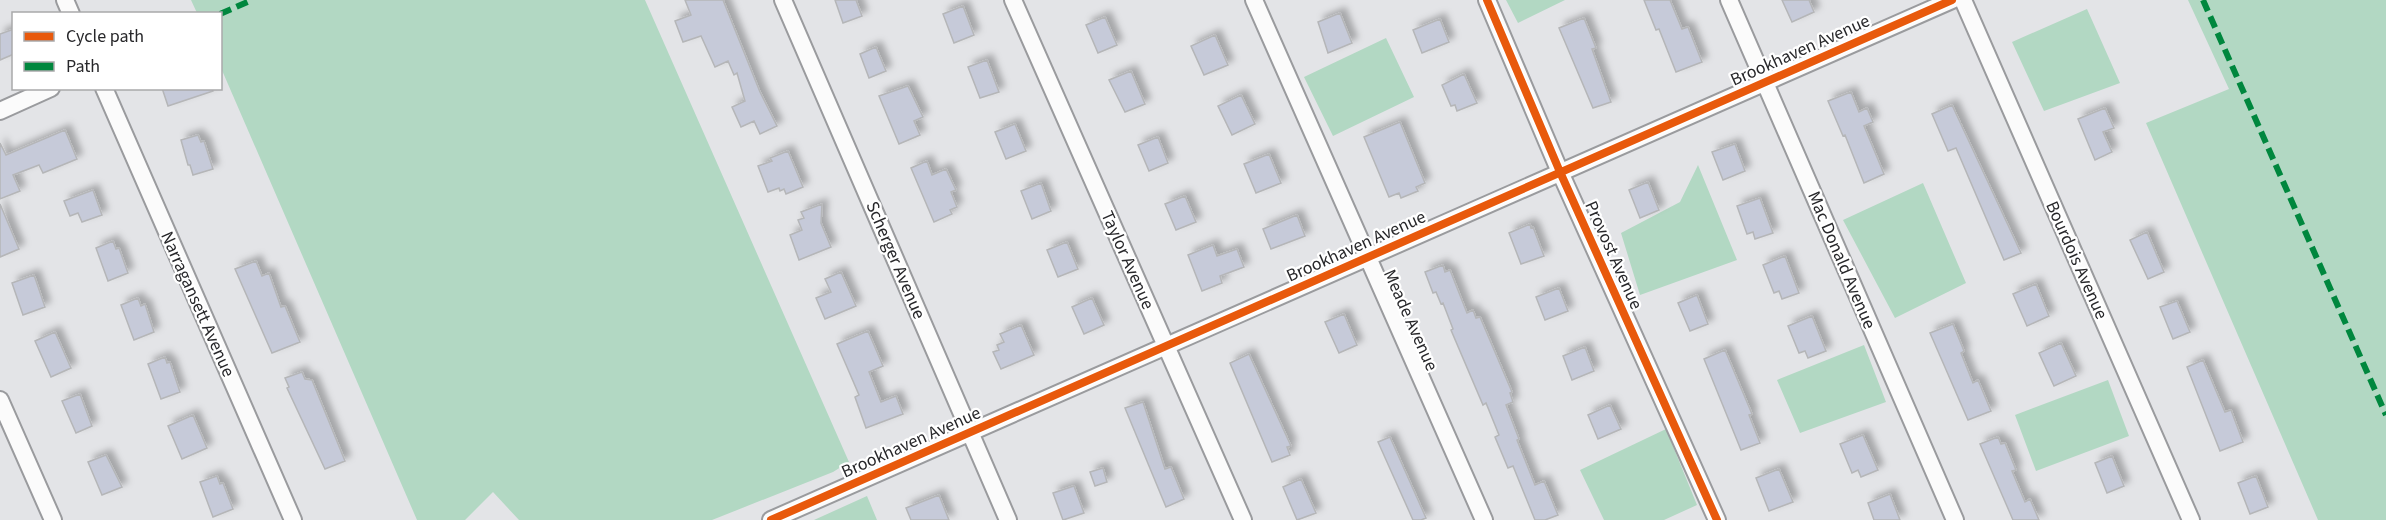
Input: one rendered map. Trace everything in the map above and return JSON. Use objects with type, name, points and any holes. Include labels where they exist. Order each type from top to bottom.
[{"type":"street","name":"Scherger Avenue","points":[[783,0],[1008,520]]},
{"type":"street","name":"Taylor Avenue","points":[[1013,0],[1243,520]]},
{"type":"street","name":"Meade Avenue","points":[[1254,0],[1366,258],[1484,520]]},
{"type":"street","name":"Provost Avenue","points":[[1487,0],[1560,172],[1717,520]]},
{"type":"street","name":"Mac Donald Avenue","points":[[1729,0],[1955,520]]},
{"type":"street","name":"Brookhaven Avenue","points":[[771,520],[1952,0]]},
{"type":"street","name":"Bourdois Avenue","points":[[1963,0],[2192,520]]},
{"type":"street","points":[[0,111],[47,90]]},
{"type":"street","name":"Narragansett Avenue","points":[[105,90],[293,520]]},
{"type":"street","points":[[0,400],[53,520]]},
{"type":"green space","points":[[191,0],[645,0],[849,462],[833,472],[712,520],[519,520],[493,492],[465,520],[417,520],[222,70],[222,12],[197,12]]},
{"type":"green space","points":[[1506,0],[1565,0],[1518,23]]},
{"type":"green space","points":[[2188,0],[2386,0],[2386,520],[2318,520],[2146,123],[2229,89]]},
{"type":"green space","points":[[2087,9],[2120,83],[2044,111],[2012,42]]},
{"type":"green space","points":[[1386,38],[1414,97],[1333,136],[1304,77]]},
{"type":"green space","points":[[1698,165],[1737,260],[1640,295],[1621,233],[1680,202]]},
{"type":"green space","points":[[1923,183],[1966,283],[1895,318],[1843,220]]},
{"type":"green space","points":[[1864,345],[1886,402],[1800,433],[1777,380]]},
{"type":"green space","points":[[2108,380],[2129,436],[2036,471],[2015,415]]},
{"type":"green space","points":[[1666,429],[1697,505],[1664,520],[1604,520],[1580,470]]},
{"type":"green space","points":[[867,496],[877,520],[814,520]]},
{"type":"building","points":[[685,0],[723,0],[760,92],[777,126],[760,134],[754,121],[741,127],[732,107],[745,101],[737,73],[734,75],[728,61],[715,67],[701,36],[683,42],[675,21],[691,15]]},
{"type":"building","points":[[835,0],[856,0],[862,16],[843,23]]},
{"type":"building","points":[[1644,0],[1670,0],[1682,29],[1688,27],[1702,62],[1676,72],[1659,29],[1656,30]]},
{"type":"building","points":[[1782,0],[1809,0],[1814,12],[1792,22]]},
{"type":"building","points":[[963,6],[974,35],[954,43],[943,14]]},
{"type":"building","points":[[1340,13],[1352,43],[1328,53],[1318,22]]},
{"type":"building","points":[[1105,17],[1117,45],[1098,53],[1086,25]]},
{"type":"building","points":[[1584,18],[1596,48],[1592,49],[1611,102],[1593,108],[1559,28]]},
{"type":"building","points":[[1440,19],[1449,42],[1422,53],[1413,30]]},
{"type":"building","points":[[12,30],[12,55],[0,60],[0,34]]},
{"type":"building","points":[[1215,35],[1228,65],[1204,75],[1191,46]]},
{"type":"building","points":[[876,47],[886,71],[869,78],[860,54]]},
{"type":"building","points":[[987,60],[999,92],[980,98],[968,67]]},
{"type":"building","points":[[1131,71],[1145,104],[1125,112],[1109,80]]},
{"type":"building","points":[[1464,74],[1477,103],[1457,111],[1455,105],[1451,106],[1442,85]]},
{"type":"building","points":[[908,86],[923,117],[914,121],[920,135],[899,144],[879,96]]},
{"type":"building","points":[[163,90],[213,90],[213,91],[168,106]]},
{"type":"building","points":[[1851,92],[1859,112],[1867,108],[1873,122],[1864,126],[1884,174],[1864,183],[1845,135],[1843,136],[1828,101]]},
{"type":"building","points":[[1241,95],[1255,124],[1232,135],[1218,106]]},
{"type":"building","points":[[1952,105],[2021,253],[2004,260],[1956,148],[1948,151],[1932,114]]},
{"type":"building","points":[[2105,108],[2114,128],[2103,132],[2112,152],[2095,160],[2078,119]]},
{"type":"building","points":[[1400,122],[1425,183],[1416,187],[1418,191],[1401,198],[1399,193],[1389,197],[1364,137]]},
{"type":"building","points":[[1015,124],[1026,151],[1006,159],[995,132]]},
{"type":"building","points":[[65,130],[77,159],[43,173],[39,165],[13,175],[20,191],[0,199],[0,143],[6,155]]},
{"type":"building","points":[[198,135],[201,142],[204,141],[213,169],[193,175],[181,140]]},
{"type":"building","points":[[1158,137],[1168,163],[1149,171],[1138,145]]},
{"type":"building","points":[[1735,144],[1745,171],[1723,180],[1712,152]]},
{"type":"building","points":[[788,151],[803,187],[786,194],[784,189],[780,191],[779,188],[768,192],[758,166]]},
{"type":"building","points":[[1269,154],[1281,183],[1256,193],[1244,164]]},
{"type":"building","points":[[927,161],[932,175],[946,169],[956,190],[951,192],[957,207],[950,210],[952,214],[934,222],[911,168]]},
{"type":"building","points":[[1648,182],[1659,210],[1640,218],[1629,190]]},
{"type":"building","points":[[1041,183],[1051,211],[1032,219],[1021,191]]},
{"type":"building","points":[[93,190],[102,215],[82,222],[78,213],[70,216],[64,201]]},
{"type":"building","points":[[1185,196],[1196,222],[1176,230],[1165,204]]},
{"type":"building","points":[[1760,198],[1773,233],[1755,239],[1753,232],[1747,234],[1737,206]]},
{"type":"building","points":[[0,204],[19,249],[0,257]]},
{"type":"building","points":[[822,204],[821,223],[831,247],[799,260],[790,235],[802,230],[798,220],[804,218],[801,212]]},
{"type":"building","points":[[1297,215],[1305,236],[1271,249],[1263,229]]},
{"type":"building","points":[[1530,224],[1544,256],[1521,264],[1509,233]]},
{"type":"building","points":[[2147,232],[2164,272],[2148,279],[2130,240]]},
{"type":"building","points":[[113,241],[116,249],[119,248],[128,273],[108,281],[96,248]]},
{"type":"building","points":[[1067,242],[1078,269],[1058,277],[1047,250]]},
{"type":"building","points":[[1213,245],[1217,256],[1237,249],[1244,267],[1220,276],[1222,283],[1202,291],[1188,255]]},
{"type":"building","points":[[1785,256],[1799,293],[1782,299],[1779,291],[1774,293],[1763,265]]},
{"type":"building","points":[[256,261],[262,276],[269,273],[281,307],[285,306],[300,342],[272,353],[235,269]]},
{"type":"building","points":[[1443,265],[1445,272],[1450,270],[1467,313],[1473,310],[1476,318],[1480,317],[1512,392],[1510,393],[1513,402],[1506,405],[1519,439],[1517,440],[1535,485],[1544,481],[1558,515],[1545,520],[1535,520],[1513,466],[1508,468],[1495,437],[1499,435],[1486,403],[1483,405],[1451,330],[1453,329],[1443,303],[1441,304],[1436,292],[1433,293],[1425,272]]},
{"type":"building","points":[[841,272],[856,306],[825,319],[816,298],[831,292],[825,279]]},
{"type":"building","points":[[34,275],[45,307],[23,315],[12,283]]},
{"type":"building","points":[[2036,284],[2049,316],[2027,326],[2013,294]]},
{"type":"building","points":[[1559,288],[1568,311],[1545,320],[1536,297]]},
{"type":"building","points":[[1697,295],[1708,324],[1690,331],[1678,303]]},
{"type":"building","points":[[138,298],[141,306],[145,304],[154,332],[134,340],[121,305]]},
{"type":"building","points":[[1092,298],[1104,325],[1084,334],[1072,307]]},
{"type":"building","points":[[2177,301],[2190,332],[2173,339],[2160,307]]},
{"type":"building","points":[[1344,314],[1357,345],[1339,353],[1325,322]]},
{"type":"building","points":[[1812,316],[1826,351],[1808,358],[1805,351],[1799,353],[1788,326]]},
{"type":"building","points":[[1953,324],[1973,383],[1978,380],[1991,411],[1968,420],[1930,333]]},
{"type":"building","points":[[1021,325],[1034,355],[1001,369],[993,352],[999,350],[997,345],[1004,342],[1000,334]]},
{"type":"building","points":[[868,331],[883,366],[869,372],[881,402],[896,396],[903,414],[866,428],[855,397],[859,395],[837,344]]},
{"type":"building","points":[[55,332],[71,368],[51,377],[35,341]]},
{"type":"building","points":[[2061,343],[2076,376],[2054,386],[2039,353]]},
{"type":"building","points":[[1585,347],[1594,371],[1572,380],[1563,356]]},
{"type":"building","points":[[1725,350],[1752,414],[1749,415],[1760,443],[1741,450],[1704,359]]},
{"type":"building","points":[[1249,354],[1291,446],[1287,447],[1290,455],[1272,462],[1230,363]]},
{"type":"building","points":[[165,357],[167,363],[170,362],[180,392],[161,399],[148,364]]},
{"type":"building","points":[[2203,360],[2225,412],[2231,410],[2243,442],[2220,451],[2187,367]]},
{"type":"building","points":[[302,372],[305,379],[312,380],[345,461],[325,469],[287,388],[289,387],[285,378]]},
{"type":"building","points":[[80,394],[92,426],[76,433],[62,401]]},
{"type":"building","points":[[1143,402],[1165,469],[1171,467],[1184,499],[1166,507],[1125,408]]},
{"type":"building","points":[[1610,405],[1621,429],[1598,439],[1588,415]]},
{"type":"building","points":[[193,415],[207,448],[182,459],[168,426]]},
{"type":"building","points":[[1863,435],[1878,470],[1861,477],[1858,470],[1852,473],[1840,444]]},
{"type":"building","points":[[1390,437],[1426,518],[1413,520],[1378,442]]},
{"type":"building","points":[[1998,437],[2001,444],[2005,443],[2016,470],[2012,471],[2025,502],[2030,499],[2039,520],[2013,520],[1980,444]]},
{"type":"building","points":[[106,455],[122,487],[102,495],[88,462]]},
{"type":"building","points":[[2112,456],[2124,486],[2107,493],[2095,463]]},
{"type":"building","points":[[1103,468],[1107,482],[1095,486],[1090,472]]},
{"type":"building","points":[[1779,469],[1793,502],[1769,511],[1756,478]]},
{"type":"building","points":[[217,476],[220,484],[223,483],[233,509],[213,517],[200,482]]},
{"type":"building","points":[[2256,476],[2268,507],[2250,514],[2238,483]]},
{"type":"building","points":[[1301,479],[1316,513],[1297,520],[1283,487]]},
{"type":"building","points":[[1074,486],[1084,513],[1063,520],[1053,493]]},
{"type":"building","points":[[1890,494],[1900,520],[1874,520],[1868,503]]},
{"type":"building","points":[[939,495],[949,520],[911,520],[906,508]]},
{"type":"marked path","points":[[222,13],[252,0]]},
{"type":"marked path","points":[[2203,0],[2386,415]]},
{"type":"cycle path","points":[[1487,0],[1560,172],[1717,520]]},
{"type":"cycle path","points":[[771,520],[1952,0]]}]
